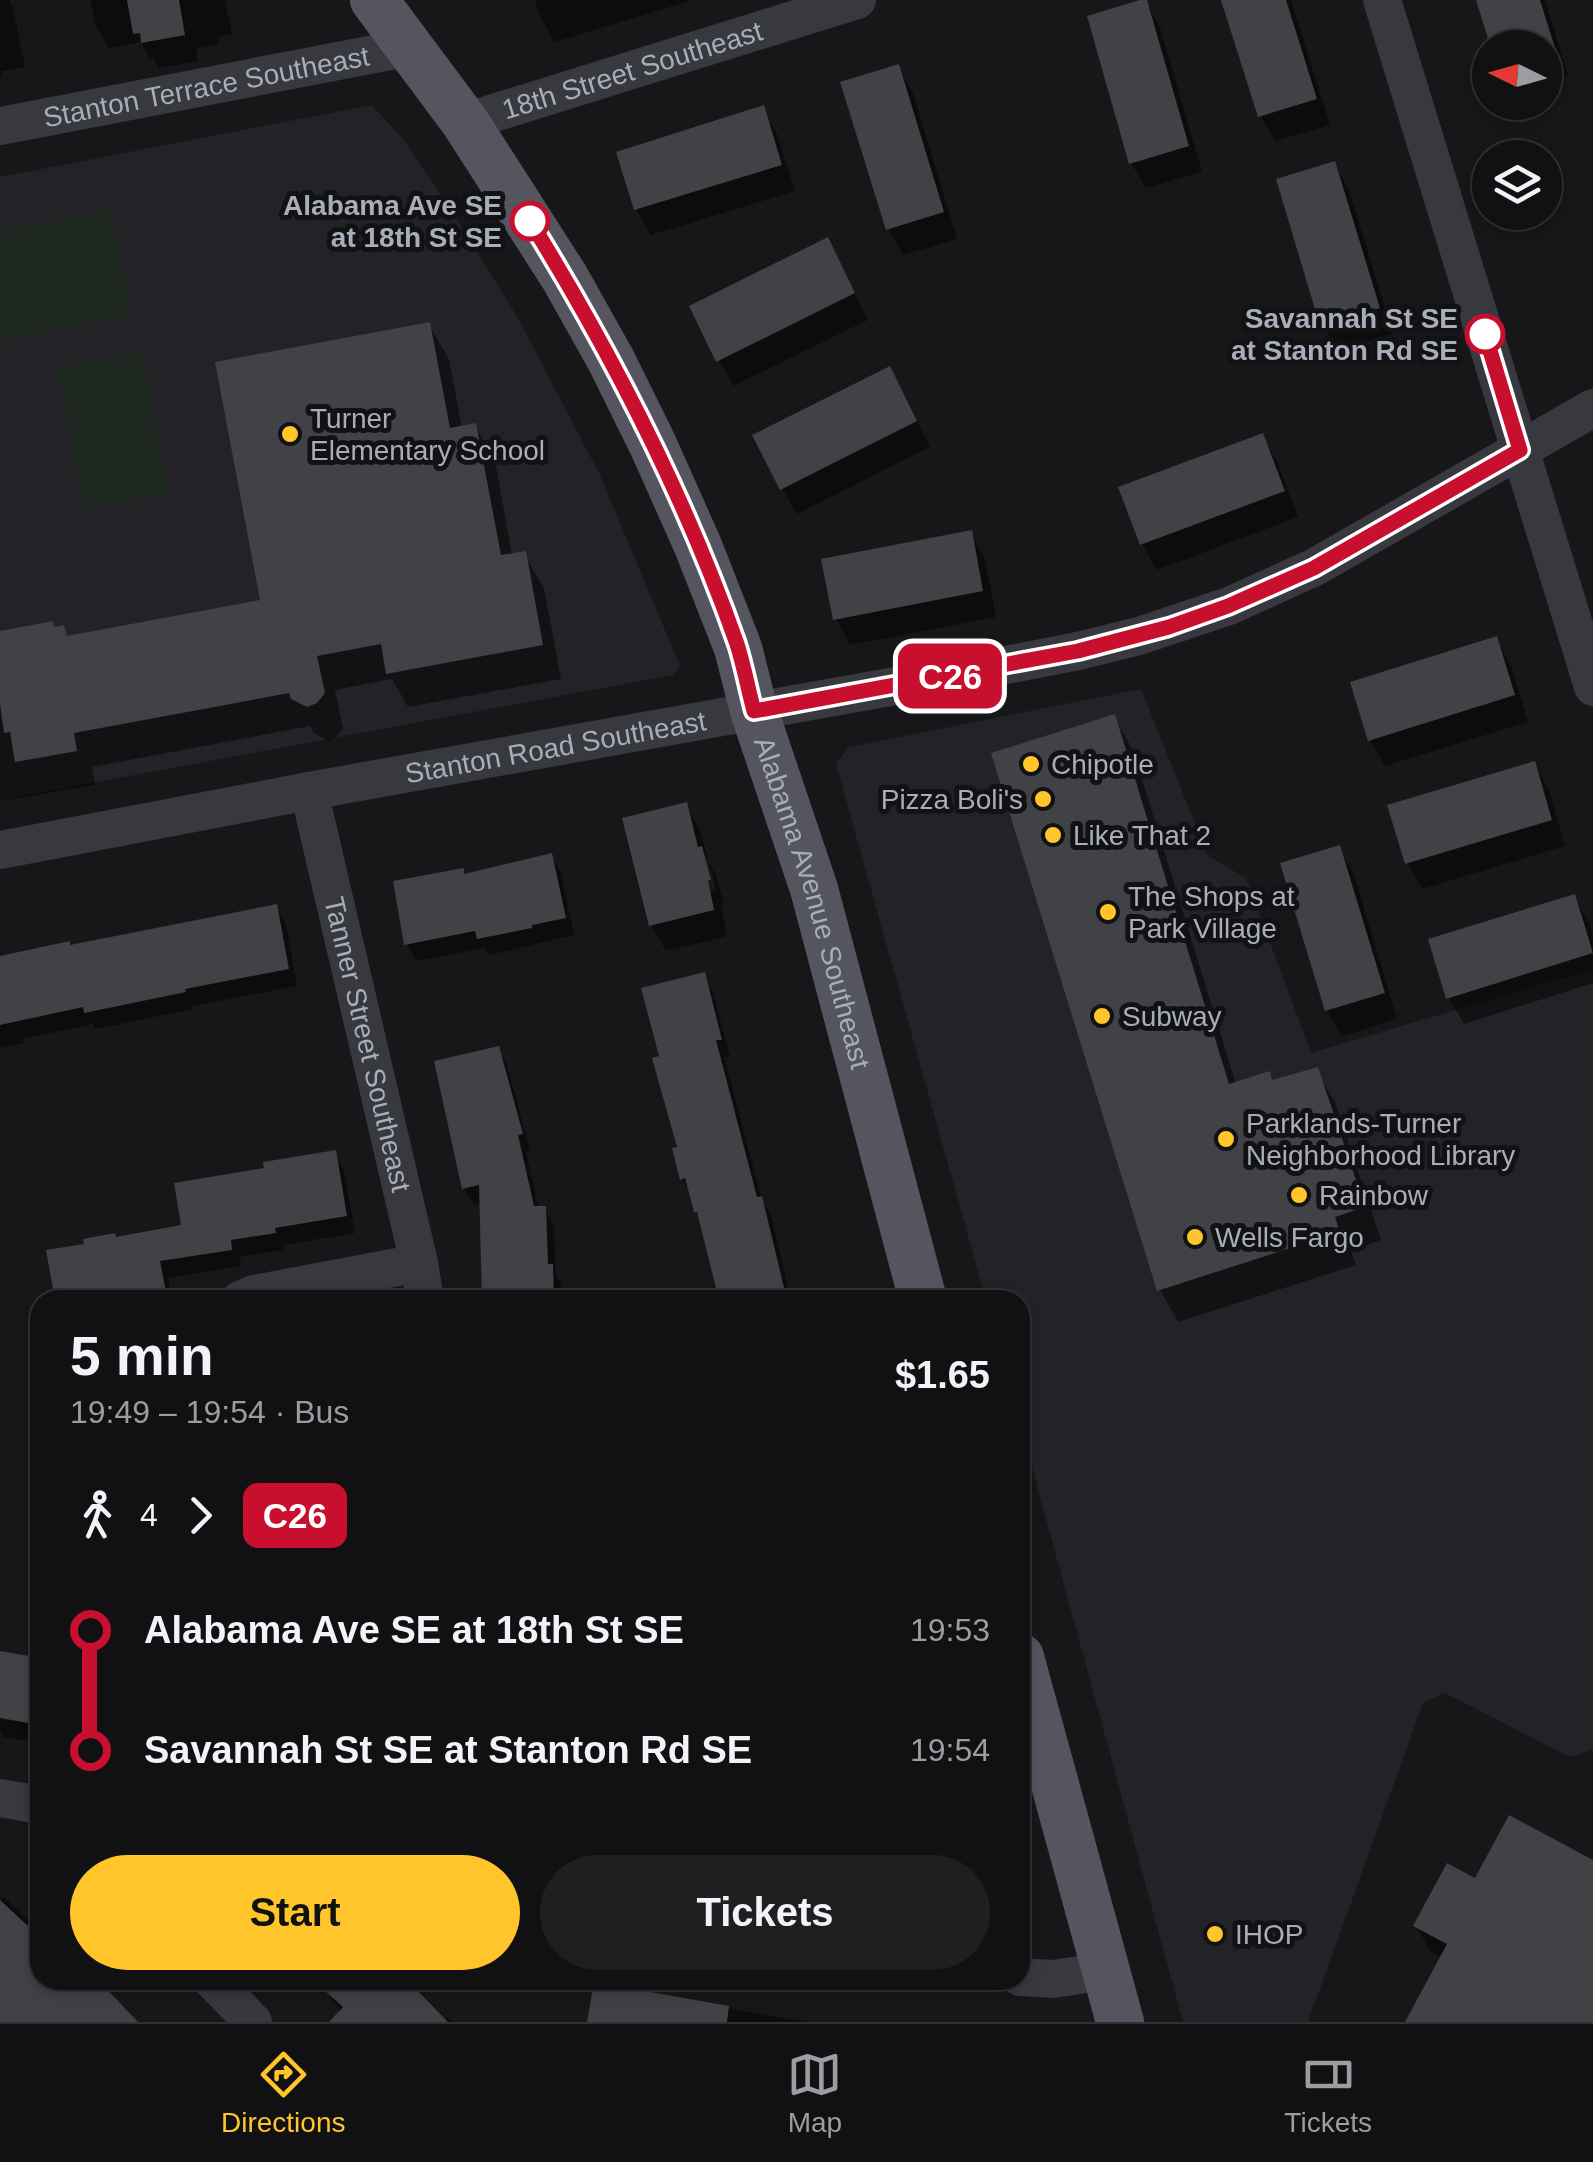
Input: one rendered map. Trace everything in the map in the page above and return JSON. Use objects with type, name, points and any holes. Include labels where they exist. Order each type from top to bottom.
[{"type":"main road","name":"Alabama Avenue Southeast","points":[[374,0],[465,122],[565,278],[653,445],[698,546],[738,648],[754,711],[814,889],[920,1290]]},
{"type":"main road","points":[[1030,1694],[1120,2022]]},
{"type":"street","name":"18th Street Southeast","points":[[465,122],[858,0]]},
{"type":"street","points":[[1382,0],[1593,687]]},
{"type":"street","name":"Stanton Terrace Southeast","points":[[0,126],[411,47]]},
{"type":"street","name":"Stanton Road Southeast","points":[[0,850],[1078,651],[1169,627],[1314,568],[1593,408]]},
{"type":"street","name":"Tanner Street Southeast","points":[[309,791],[422,1282]]},
{"type":"street","points":[[310,1290],[422,1282]]},
{"type":"street","points":[[0,1798],[30,1803]]},
{"type":"street","points":[[1030,1978],[1071,1978],[1106,1971]]},
{"type":"street","points":[[222,1990],[253,2022]]},
{"type":"shaded area","name":"Turner Elementary School","points":[[372,105],[403,139],[518,318],[600,475],[680,666],[673,675],[0,800],[0,177]]},
{"type":"shaded area","points":[[112,209],[132,316],[0,342],[0,230]]},
{"type":"shaded area","points":[[143,352],[169,494],[83,510],[57,368]]},
{"type":"shaded area","points":[[1141,689],[1208,856],[1246,878],[1311,1053],[1593,969],[1593,1750],[1570,1757],[1445,1693],[1423,1703],[1308,2022],[1183,2022],[1030,1460],[1030,1290],[983,1290],[836,764],[849,747]]},
{"type":"building","points":[[127,0],[179,0],[185,35],[141,43],[140,33],[133,34]]},
{"type":"building","points":[[1147,0],[1189,146],[1129,164],[1087,16]]},
{"type":"building","points":[[1221,0],[1286,0],[1317,99],[1258,117]]},
{"type":"building","points":[[1476,0],[1540,0],[1549,30],[1485,30]]},
{"type":"building","points":[[899,64],[944,212],[886,230],[840,82]]},
{"type":"building","points":[[764,105],[782,165],[634,210],[616,152]]},
{"type":"building","points":[[1335,161],[1380,308],[1320,326],[1276,179]]},
{"type":"building","points":[[828,237],[855,293],[716,362],[689,306]]},
{"type":"building","points":[[430,322],[450,428],[476,423],[501,555],[526,551],[543,645],[386,674],[381,644],[317,656],[325,693],[307,707],[291,699],[289,693],[74,733],[77,751],[15,762],[10,732],[4,733],[0,704],[0,631],[53,621],[54,627],[64,625],[67,636],[260,600],[215,362]]},
{"type":"building","points":[[890,366],[917,421],[780,490],[752,435]]},
{"type":"building","points":[[1263,433],[1285,491],[1140,545],[1118,487]]},
{"type":"building","points":[[972,530],[983,591],[833,620],[821,559]]},
{"type":"building","points":[[1497,636],[1515,695],[1368,741],[1350,682]]},
{"type":"building","points":[[1115,714],[1229,1084],[1270,1071],[1272,1080],[1318,1067],[1365,1207],[1335,1217],[1340,1232],[1157,1291],[991,753]]},
{"type":"building","points":[[1535,761],[1552,820],[1405,864],[1387,805]]},
{"type":"building","points":[[687,802],[711,880],[714,910],[649,926],[622,818]]},
{"type":"building","points":[[1340,845],[1385,993],[1325,1011],[1280,863]]},
{"type":"building","points":[[552,853],[566,918],[477,939],[475,931],[404,945],[393,881],[464,868],[464,874]]},
{"type":"building","points":[[1575,894],[1593,953],[1446,999],[1428,939]]},
{"type":"building","points":[[277,904],[289,969],[84,1013],[83,1007],[0,1025],[0,956]]},
{"type":"building","points":[[705,972],[722,1040],[716,1040],[757,1197],[762,1196],[785,1290],[716,1290],[697,1212],[685,1178],[680,1180],[672,1148],[677,1147],[652,1058],[659,1056],[641,988]]},
{"type":"building","points":[[499,1046],[523,1134],[518,1135],[534,1206],[546,1206],[548,1264],[553,1264],[554,1290],[482,1290],[479,1185],[462,1189],[434,1061]]},
{"type":"building","points":[[336,1150],[347,1216],[231,1240],[232,1250],[160,1261],[166,1290],[53,1290],[46,1250],[84,1244],[83,1239],[115,1233],[116,1237],[181,1225],[174,1183],[264,1168],[263,1162]]},
{"type":"building","points":[[0,1651],[30,1656],[30,1723],[0,1718]]},
{"type":"building","points":[[1509,1815],[1593,1860],[1593,2022],[1405,2022],[1447,1944],[1413,1926],[1447,1863],[1475,1878]]},
{"type":"building","points":[[0,1900],[30,1928],[30,1990],[108,1990],[138,2022],[0,2022]]},
{"type":"building","points":[[324,1990],[417,1990],[448,2022],[329,2022],[343,2007]]},
{"type":"building","points":[[593,1990],[639,1990],[729,2006],[727,2022],[587,2022]]},
{"type":"bus line","name":"C26","points":[[530,221],[565,278],[653,445],[738,648],[754,711],[1109,644],[1228,606],[1314,568],[1520,450],[1485,334]]},
{"type":"place","name":"Alabama Ave SE at 18th St SE","points":[[530,221]]},
{"type":"place","name":"Savannah St SE at Stanton Rd SE","points":[[1485,334]]},
{"type":"place","name":"Turner Elementary School","points":[[290,434]]},
{"type":"place","name":"Chipotle","points":[[1031,764]]},
{"type":"place","name":"Pizza Boli's","points":[[1043,799]]},
{"type":"place","name":"Like That 2","points":[[1053,835]]},
{"type":"place","name":"The Shops at Park Village","points":[[1108,912]]},
{"type":"place","name":"Subway","points":[[1102,1016]]},
{"type":"place","name":"Parklands-Turner Neighborhood Library","points":[[1226,1139]]},
{"type":"place","name":"Rainbow","points":[[1299,1195]]},
{"type":"place","name":"Wells Fargo","points":[[1195,1237]]},
{"type":"place","name":"IHOP","points":[[1215,1934]]}]
